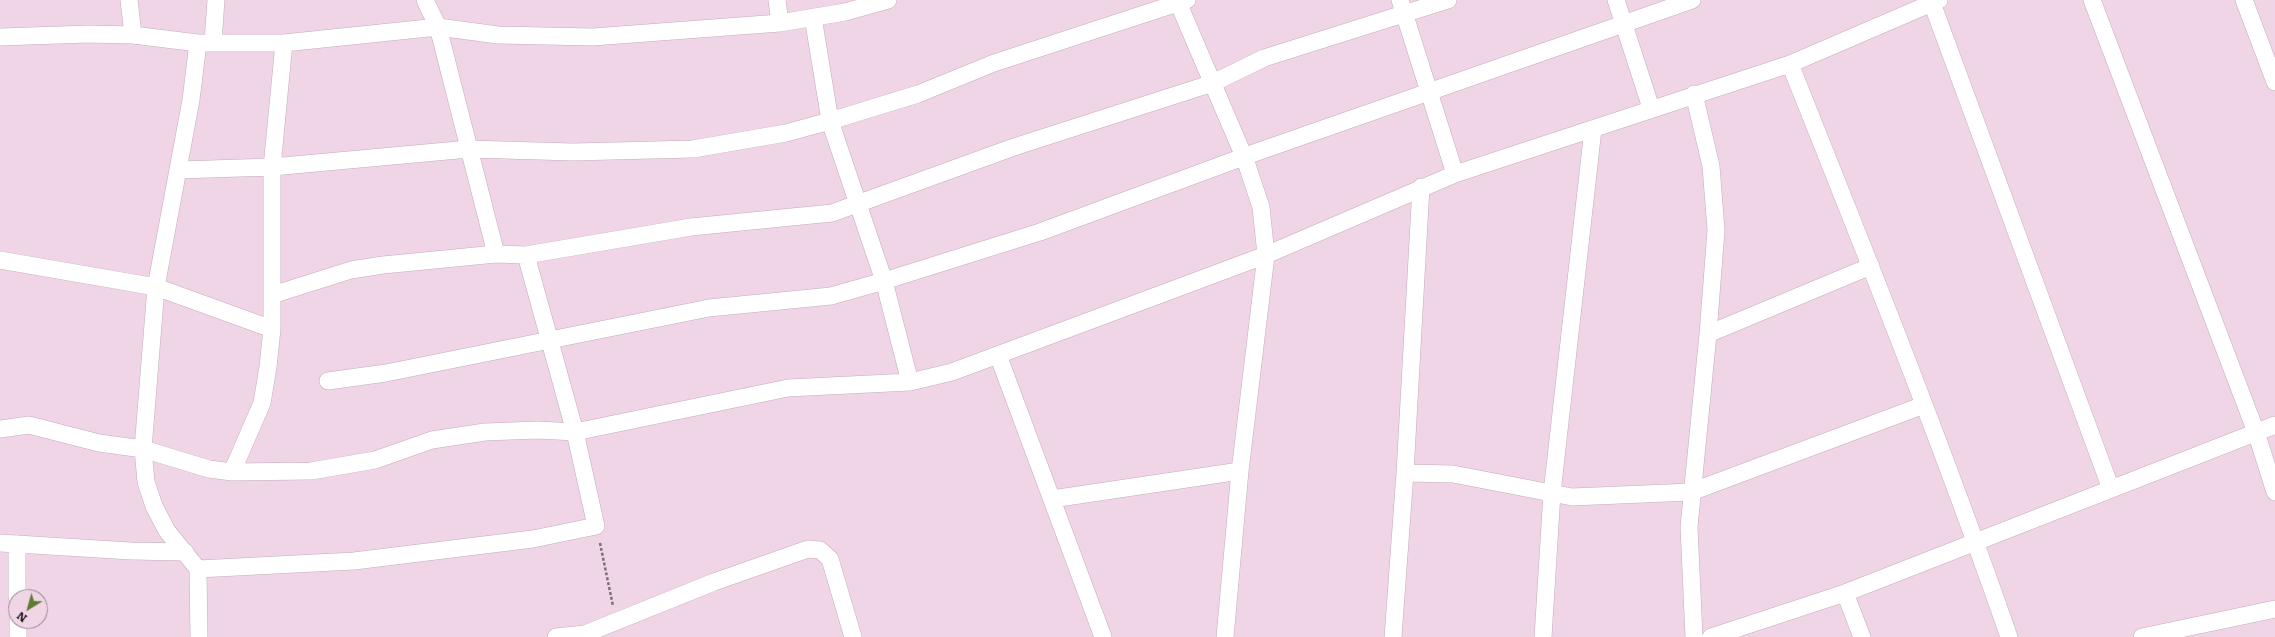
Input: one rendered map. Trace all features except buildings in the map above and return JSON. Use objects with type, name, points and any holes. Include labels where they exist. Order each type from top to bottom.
[{"type":"street","points":[[129,0],[132,35]]},
{"type":"street","points":[[199,637],[198,568],[167,531],[154,506],[146,482],[143,449],[156,286],[191,100],[216,0]]},
{"type":"street","points":[[425,0],[438,27],[496,254]]},
{"type":"street","points":[[777,0],[780,23]]},
{"type":"street","points":[[0,36],[88,34],[132,35],[205,43],[284,43],[438,27],[498,35],[593,37],[780,23],[844,12],[888,0]]},
{"type":"street","points":[[272,295],[351,270],[419,261],[496,254],[526,255],[691,227],[832,213],[1014,147],[1213,83],[1264,58],[1328,36],[1402,7],[1448,0]]},
{"type":"street","points":[[1616,0],[1651,108]]},
{"type":"street","points":[[328,381],[386,373],[709,308],[831,296],[1040,232],[1245,159],[1254,154],[1625,25],[1692,0]]},
{"type":"street","points":[[2092,0],[2256,432],[2275,492]]},
{"type":"street","points":[[2244,0],[2275,82]]},
{"type":"street","points":[[179,170],[272,167],[469,149],[573,152],[693,149],[786,133],[830,121],[918,94],[994,62],[1181,1],[1245,159],[1261,207],[1266,255],[1240,471],[1225,637]]},
{"type":"street","points":[[0,429],[29,424],[99,443],[143,449],[208,469],[232,472],[318,470],[375,460],[432,440],[485,432],[538,430],[575,432],[788,388],[910,382],[952,372],[1266,255],[1421,187],[1455,174],[1593,129],[1651,108],[1790,64],[1936,2],[2111,489]]},
{"type":"street","points":[[1402,7],[1428,93],[1455,174]]},
{"type":"street","points":[[813,17],[830,121],[859,203],[884,281],[910,382]]},
{"type":"street","points":[[232,472],[262,403],[272,329],[272,167],[284,43]]},
{"type":"street","points":[[1790,64],[1871,266],[1976,542],[2009,637]]},
{"type":"street","points":[[1694,94],[1711,166],[1716,230],[1708,334],[1691,492],[1689,527],[1694,637]]},
{"type":"street","points":[[1543,637],[1552,493],[1593,129]]},
{"type":"street","points":[[1393,637],[1405,473],[1421,187]]},
{"type":"street","points":[[198,568],[354,561],[533,539],[596,526],[575,432],[526,255]]},
{"type":"street","points":[[0,260],[156,286],[272,329]]},
{"type":"street","points":[[1708,334],[1871,266]]},
{"type":"street","points":[[998,355],[1104,637]]},
{"type":"street","points":[[1405,473],[1453,474],[1572,497],[1691,492],[1924,406]]},
{"type":"street","points":[[1711,637],[1845,592],[2275,425]]},
{"type":"street","points":[[1052,499],[1240,471]]},
{"type":"street","points":[[0,543],[131,551],[185,552]]},
{"type":"street","points":[[17,544],[17,589]]},
{"type":"street","points":[[556,637],[586,636],[616,620],[714,582],[808,549],[820,550],[830,559],[853,637]]},
{"type":"street","points":[[1845,592],[1862,637]]},
{"type":"street","points":[[2142,637],[2179,633],[2275,609]]},
{"type":"path","points":[[596,526],[616,620]]}]
